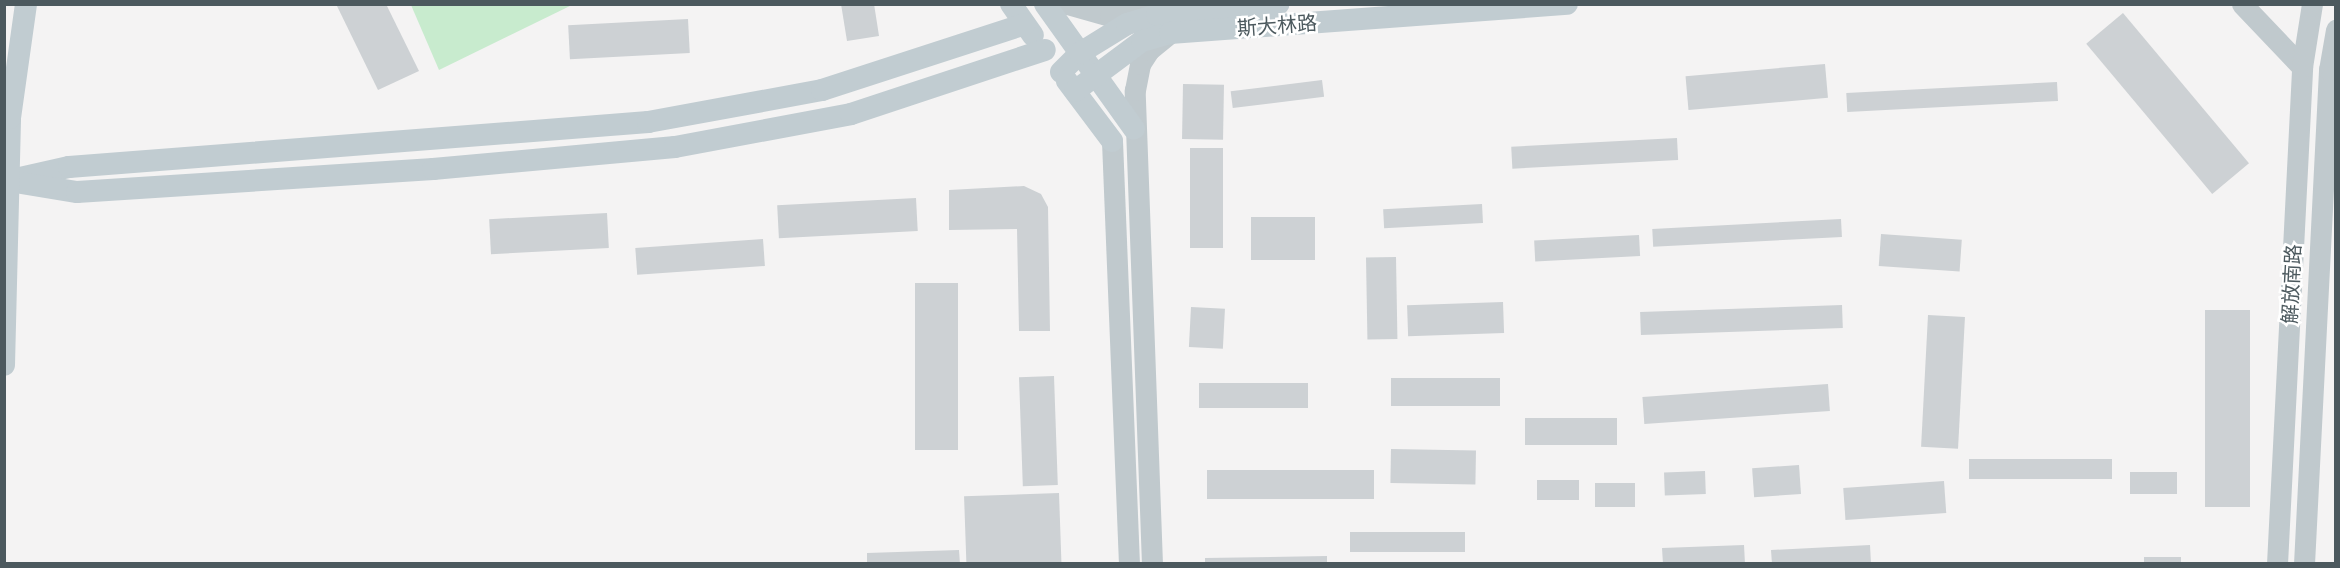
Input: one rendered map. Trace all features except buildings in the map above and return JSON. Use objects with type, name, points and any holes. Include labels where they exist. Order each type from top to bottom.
[{"type":"main road","points":[[4,365],[10,118],[27,4]]},
{"type":"main road","points":[[1011,4],[1112,141]]},
{"type":"main road","points":[[1045,4],[1134,129]]},
{"type":"main road","name":"斯大林路","points":[[1061,72],[1080,53],[1127,24],[1157,15],[1279,4]]},
{"type":"main road","name":"斯大林路","points":[[1075,91],[1094,73],[1142,42],[1170,33],[1567,4]]},
{"type":"main road","points":[[9,181],[69,167],[648,122],[822,90],[1025,24]]},
{"type":"main road","points":[[9,181],[77,192],[433,169],[675,147],[851,114],[1045,50]]},
{"type":"street","points":[[1067,4],[1110,16],[1157,15]]},
{"type":"street","points":[[2242,4],[2302,67]]},
{"type":"street","name":"解放南路","points":[[2277,564],[2302,67],[2312,4]]},
{"type":"street","name":"解放南路","points":[[2304,564],[2336,30]]},
{"type":"street","points":[[1152,564],[1134,129],[1140,64],[1149,50],[1170,33]]},
{"type":"street","points":[[1112,141],[1129,564]]},
{"type":"green space","points":[[411,5],[572,5],[439,70]]}]
